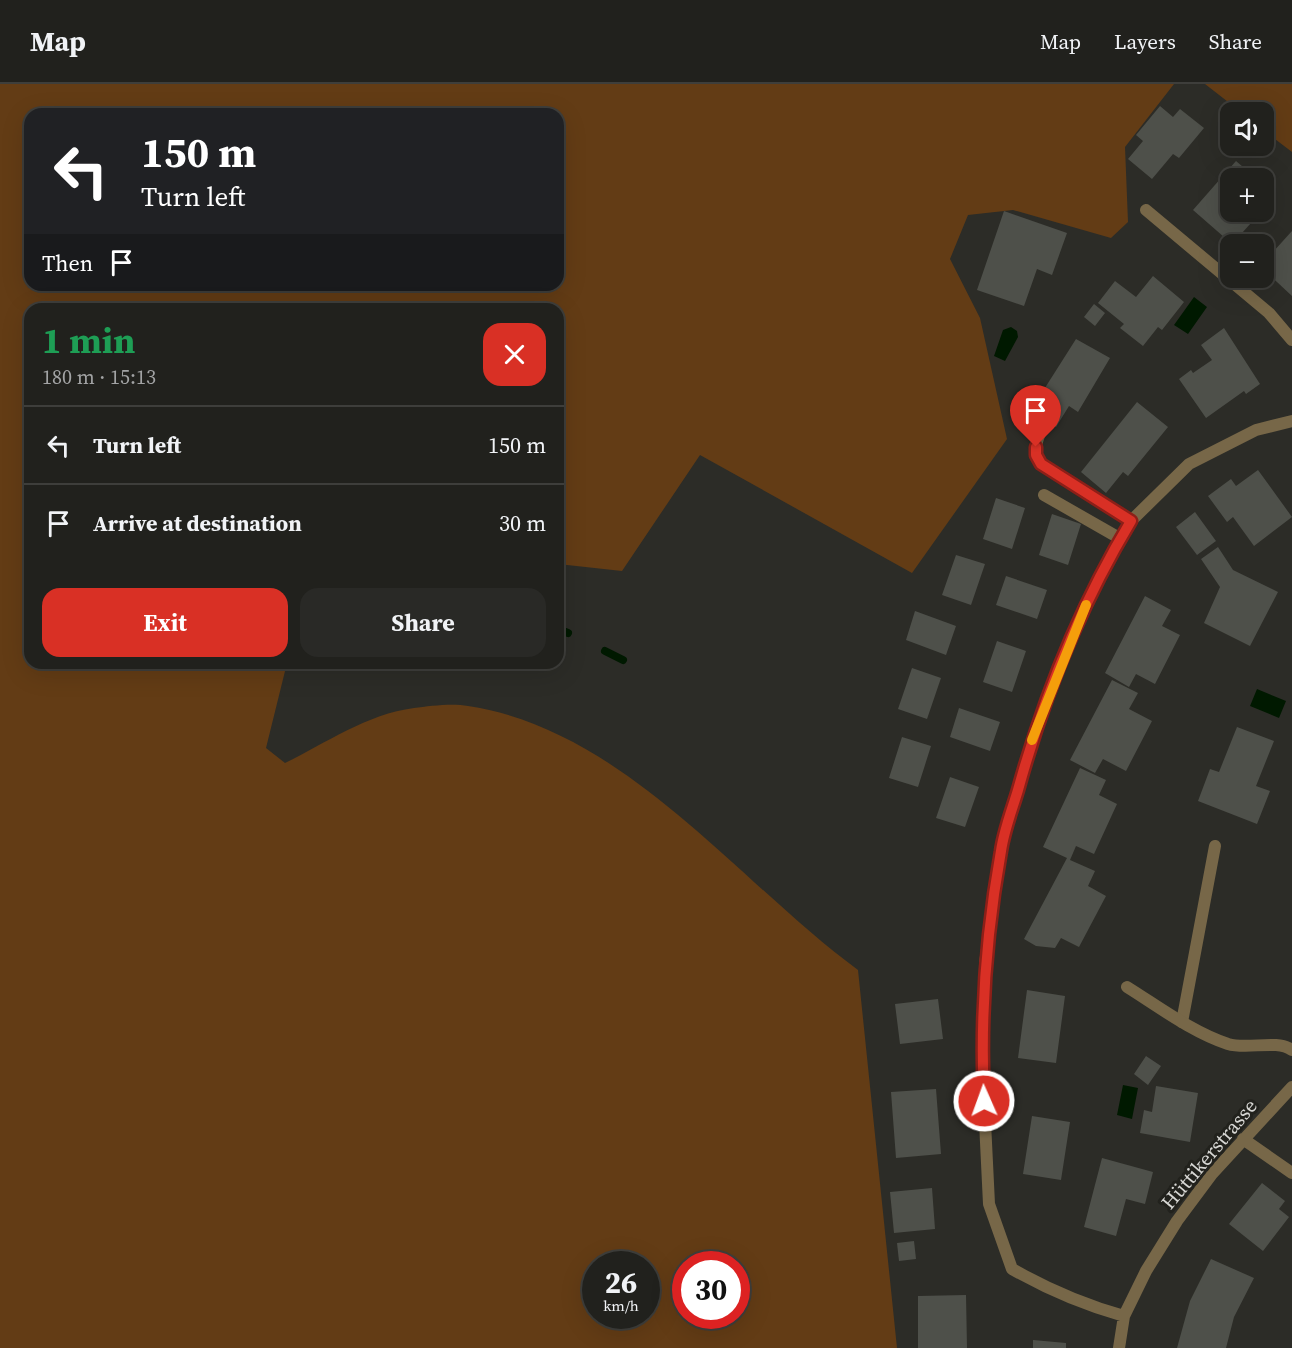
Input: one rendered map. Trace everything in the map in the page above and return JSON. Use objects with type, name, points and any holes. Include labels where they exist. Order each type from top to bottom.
[{"type":"street","points":[[1146,210],[1269,313],[1292,340]]},
{"type":"street","points":[[1124,1316],[1085,1305],[1046,1288],[1012,1269],[989,1204],[983,1081],[985,963],[1001,849],[1031,744],[1073,632],[1131,521],[1189,464],[1256,430],[1292,421]]},
{"type":"street","points":[[1044,426],[1036,447],[1036,455],[1041,464],[1131,521]]},
{"type":"street","points":[[1044,495],[1120,539]]},
{"type":"street","points":[[1182,1022],[1215,846]]},
{"type":"street","points":[[1128,987],[1182,1022],[1228,1044],[1247,1048],[1286,1046],[1292,1050]]},
{"type":"street","name":"Hüttikerstrasse","points":[[1119,1348],[1124,1316],[1146,1271],[1177,1221],[1212,1174],[1292,1087]]},
{"type":"street","points":[[1243,1139],[1292,1173]]},
{"type":"shaded area","points":[[0,84],[1174,84],[1125,147],[1128,222],[1111,238],[1013,210],[968,215],[950,259],[980,318],[1007,439],[912,573],[700,455],[622,571],[564,565],[564,303],[24,303],[24,669],[286,669],[266,748],[285,763],[347,730],[397,711],[441,705],[462,705],[525,720],[578,745],[628,776],[676,814],[813,934],[858,970],[897,1348],[0,1348]]},
{"type":"shaded area","points":[[1205,84],[1292,84],[1292,152],[1274,138],[1274,102],[1228,102]]},
{"type":"shaded area","points":[[1194,297],[1207,307],[1188,334],[1174,325]]},
{"type":"shaded area","points":[[1011,327],[1017,331],[1018,337],[1005,361],[994,356],[1003,330]]},
{"type":"shaded area","points":[[1257,689],[1286,701],[1279,718],[1250,706]]},
{"type":"shaded area","points":[[1123,1085],[1138,1088],[1132,1119],[1117,1115]]},
{"type":"building","points":[[1160,106],[1173,117],[1180,109],[1204,128],[1179,158],[1173,154],[1152,179],[1128,159],[1143,141],[1136,135]]},
{"type":"building","points":[[1236,161],[1244,168],[1230,168]]},
{"type":"building","points":[[1220,179],[1220,222],[1252,222],[1241,234],[1221,234],[1193,210]]},
{"type":"building","points":[[1004,211],[1067,233],[1052,275],[1037,269],[1024,306],[977,290]]},
{"type":"building","points":[[1292,231],[1292,296],[1274,279],[1274,251]]},
{"type":"building","points":[[1153,276],[1184,302],[1162,330],[1158,327],[1143,346],[1120,328],[1124,324],[1098,303],[1115,281],[1136,297]]},
{"type":"building","points":[[1094,304],[1105,313],[1095,326],[1084,317]]},
{"type":"building","points":[[1224,328],[1260,384],[1246,394],[1244,391],[1206,418],[1179,379],[1191,370],[1193,373],[1212,360],[1201,345]]},
{"type":"building","points":[[1076,339],[1110,358],[1078,412],[1069,406],[1056,427],[1038,414],[1049,394],[1043,391]]},
{"type":"building","points":[[1137,402],[1168,427],[1128,476],[1123,472],[1106,493],[1081,472]]},
{"type":"building","points":[[1258,470],[1292,517],[1254,546],[1233,517],[1227,522],[1208,496],[1231,479],[1236,486]]},
{"type":"building","points":[[996,498],[1025,508],[1012,549],[983,539]]},
{"type":"building","points":[[1195,512],[1216,541],[1197,555],[1176,527]]},
{"type":"building","points":[[1052,514],[1081,524],[1068,565],[1039,555]]},
{"type":"building","points":[[1218,547],[1233,570],[1278,592],[1250,646],[1204,623],[1220,587],[1201,559]]},
{"type":"building","points":[[956,555],[985,564],[971,605],[942,595]]},
{"type":"building","points":[[1006,576],[1047,590],[1037,619],[996,605]]},
{"type":"building","points":[[1145,596],[1171,610],[1162,626],[1180,635],[1155,684],[1136,674],[1129,687],[1105,673]]},
{"type":"building","points":[[915,611],[956,626],[946,655],[906,640]]},
{"type":"building","points":[[997,641],[1026,651],[1012,692],[983,682]]},
{"type":"building","points":[[912,668],[941,678],[927,719],[898,709]]},
{"type":"building","points":[[1112,680],[1138,693],[1129,709],[1152,721],[1126,771],[1103,759],[1095,773],[1070,760]]},
{"type":"building","points":[[959,708],[1000,722],[990,751],[950,737]]},
{"type":"building","points":[[1237,727],[1274,741],[1256,786],[1270,791],[1257,824],[1198,801],[1210,769],[1219,772]]},
{"type":"building","points":[[902,737],[931,746],[918,787],[889,778]]},
{"type":"building","points":[[1080,768],[1106,780],[1099,795],[1117,804],[1094,854],[1076,846],[1070,860],[1095,871],[1088,886],[1106,896],[1079,947],[1061,938],[1055,948],[1036,946],[1024,939],[1067,858],[1043,847]]},
{"type":"building","points":[[950,777],[979,787],[965,827],[936,818]]},
{"type":"building","points":[[1027,990],[1065,996],[1056,1063],[1018,1058]]},
{"type":"building","points":[[938,999],[943,1039],[900,1044],[895,1004]]},
{"type":"building","points":[[1146,1056],[1161,1066],[1148,1085],[1134,1074]]},
{"type":"building","points":[[1156,1086],[1198,1093],[1190,1142],[1140,1133],[1144,1110],[1152,1112]]},
{"type":"building","points":[[936,1089],[941,1154],[896,1158],[891,1092]]},
{"type":"building","points":[[1032,1116],[1070,1122],[1061,1180],[1023,1174]]},
{"type":"building","points":[[1102,1158],[1153,1172],[1145,1204],[1126,1199],[1116,1236],[1084,1227]]},
{"type":"building","points":[[1262,1183],[1285,1201],[1279,1209],[1289,1217],[1263,1251],[1229,1224]]},
{"type":"building","points":[[932,1188],[935,1229],[894,1233],[890,1192]]},
{"type":"building","points":[[914,1241],[916,1259],[899,1261],[897,1243]]},
{"type":"building","points":[[1211,1259],[1254,1278],[1234,1317],[1226,1348],[1177,1348],[1190,1301]]},
{"type":"building","points":[[966,1295],[967,1348],[918,1348],[918,1296]]},
{"type":"building","points":[[1033,1340],[1066,1343],[1066,1348],[1033,1348]]},
{"type":"waterway","points":[[564,631],[568,633]]},
{"type":"waterway","points":[[605,651],[623,660]]},
{"type":"slow traffic","points":[[1032,740],[1073,632],[1086,605]]},
{"type":"route","points":[[984,1101],[985,963],[1001,849],[1031,744],[1073,632],[1111,554],[1131,521],[1041,464],[1036,455],[1036,447]]}]
